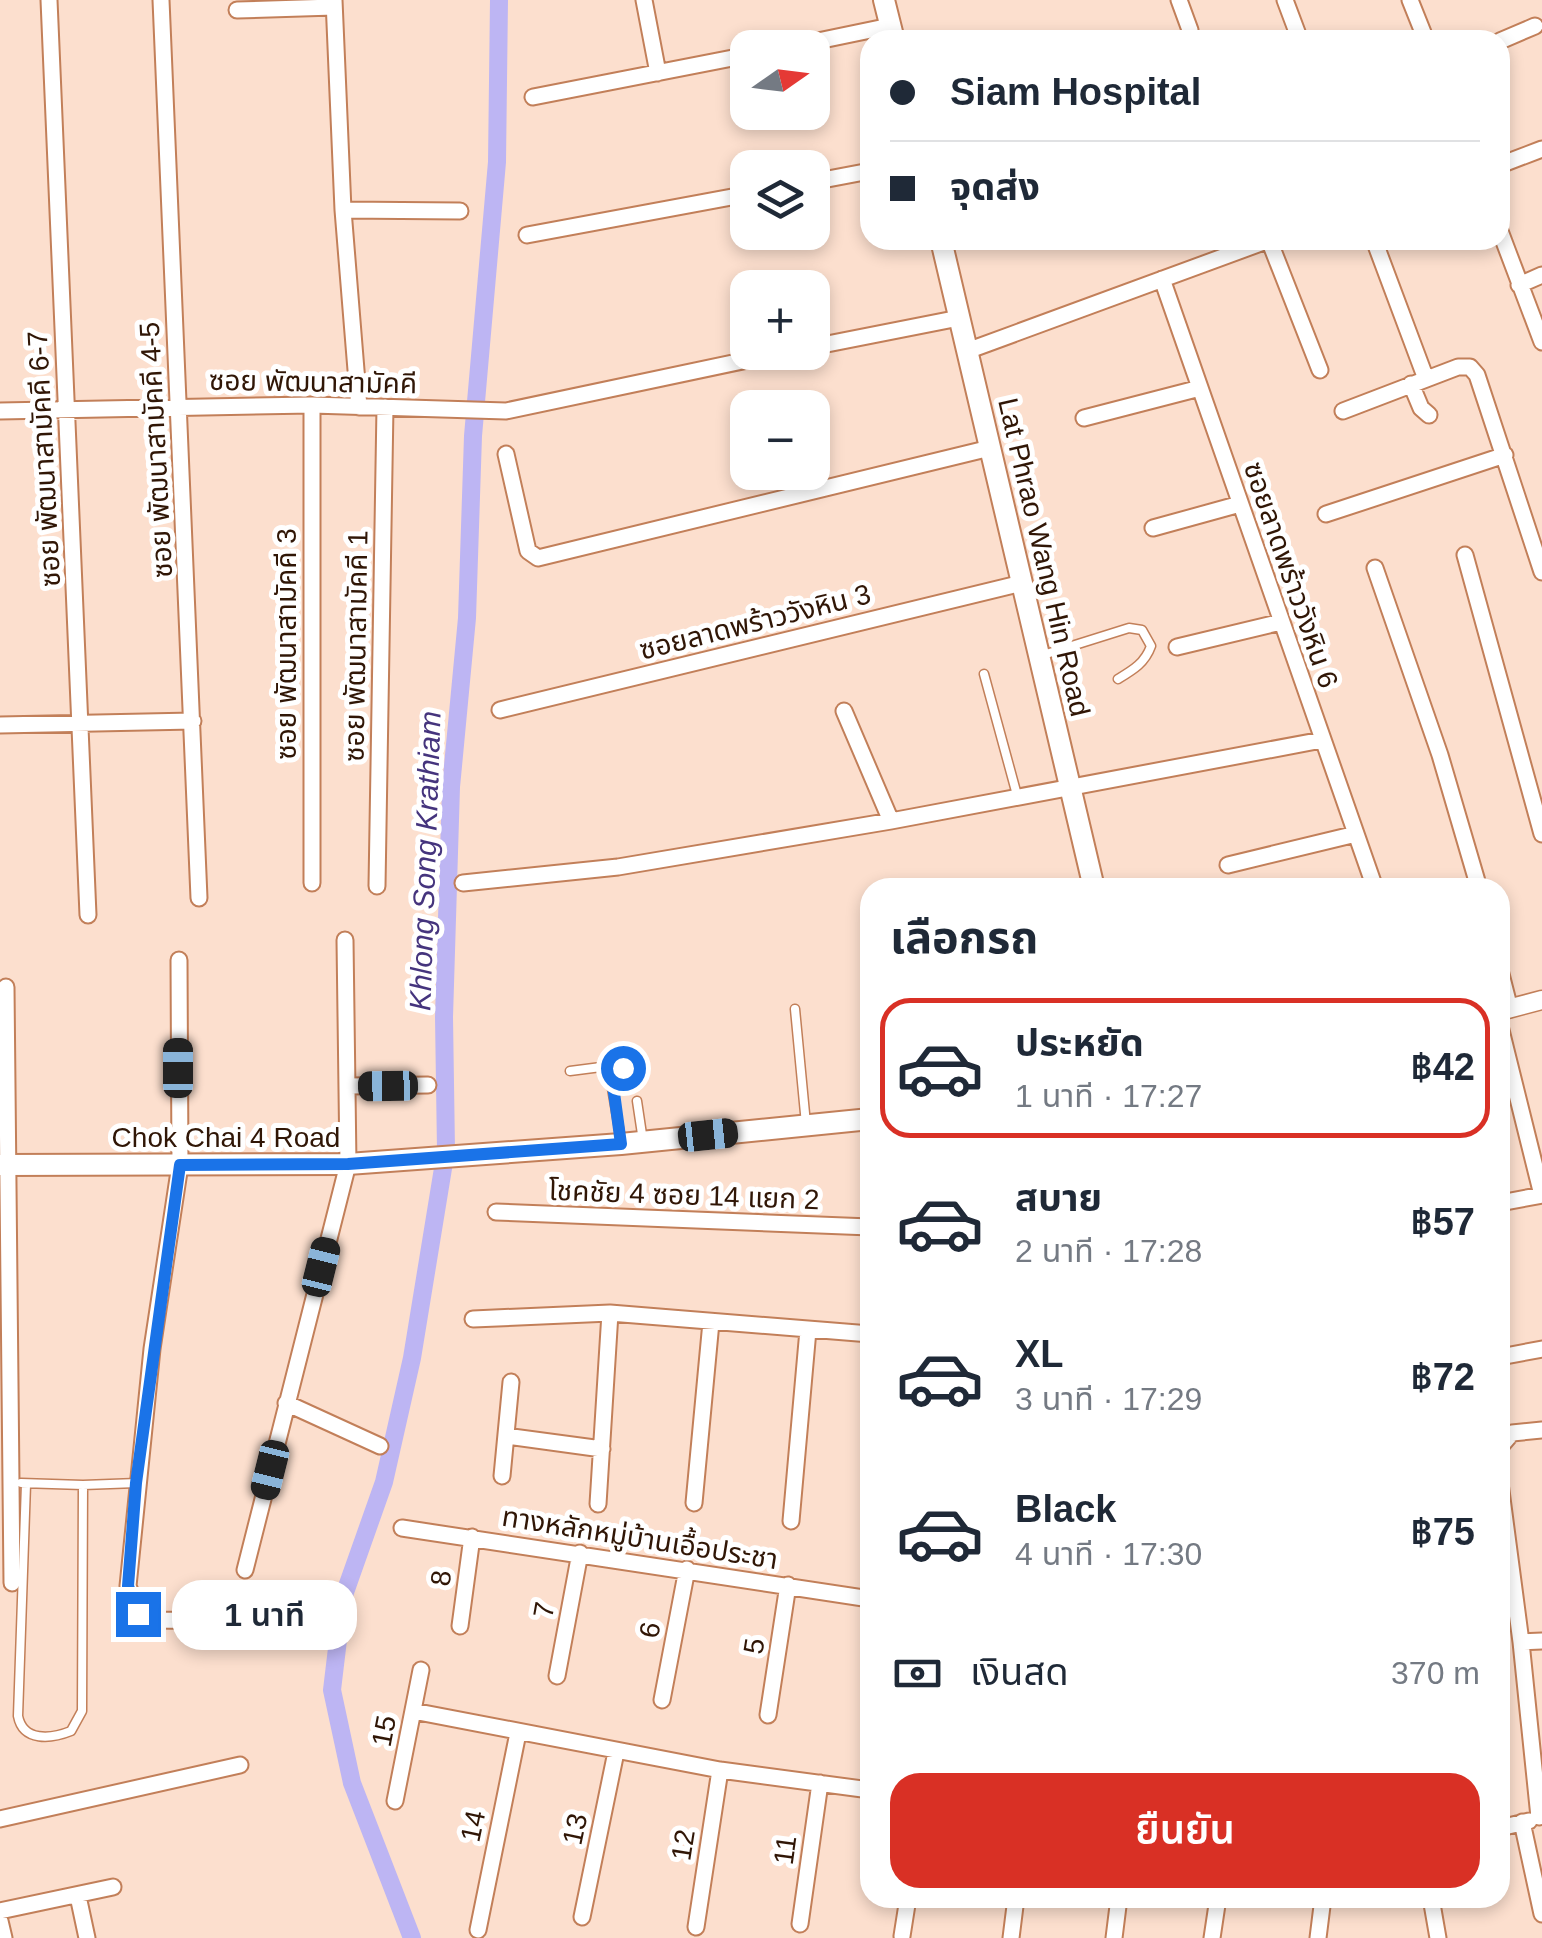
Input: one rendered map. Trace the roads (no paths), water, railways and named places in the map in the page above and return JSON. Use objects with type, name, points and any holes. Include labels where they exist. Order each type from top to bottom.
[{"type":"main road","points":[[884,0],[891,30]]},
{"type":"main road","name":"Lat Phrao Wang Hin Road","points":[[943,250],[1091,878]]},
{"type":"main road","name":"Chok Chai 4 Road","points":[[4,1165],[348,1164],[621,1144],[860,1120]]},
{"type":"street","name":"ซอย พัฒนาสามัคคี 6-7","points":[[48,0],[88,915]]},
{"type":"street","name":"ซอย พัฒนาสามัคคี 4-5","points":[[161,0],[200,898]]},
{"type":"street","points":[[644,0],[658,73]]},
{"type":"street","points":[[1180,0],[1190,30]]},
{"type":"street","points":[[1285,0],[1296,30]]},
{"type":"street","points":[[1410,0],[1422,30]]},
{"type":"street","points":[[238,10],[334,3],[342,210],[359,407]]},
{"type":"street","points":[[1510,37],[1535,26]]},
{"type":"street","points":[[830,42],[860,37]]},
{"type":"street","points":[[534,97],[730,59]]},
{"type":"street","points":[[1510,162],[1542,148]]},
{"type":"street","points":[[830,179],[860,173]]},
{"type":"street","points":[[527,235],[730,197]]},
{"type":"street","points":[[342,210],[460,211]]},
{"type":"street","points":[[967,350],[1242,250]]},
{"type":"street","points":[[1273,250],[1320,370]]},
{"type":"street","points":[[1377,250],[1419,382],[1421,408],[1429,415]]},
{"type":"street","points":[[1507,250],[1542,342]]},
{"type":"street","points":[[1520,285],[1542,275]]},
{"type":"street","name":"ซอยลาดพร้าววังหิน 6","points":[[1162,279],[1371,878]]},
{"type":"street","points":[[830,343],[959,318]]},
{"type":"street","name":"ซอย พัฒนาสามัคคี","points":[[0,410],[312,405],[506,411],[730,364]]},
{"type":"street","points":[[1342,411],[1458,367],[1470,366],[1478,375],[1542,572]]},
{"type":"street","points":[[1084,418],[1200,388]]},
{"type":"street","name":"ซอย พัฒนาสามัคคี 3","points":[[312,405],[312,882]]},
{"type":"street","name":"ซอย พัฒนาสามัคคี 1","points":[[377,886],[384,407]]},
{"type":"street","points":[[506,454],[528,552],[538,558],[990,448]]},
{"type":"street","points":[[1326,514],[1505,455]]},
{"type":"street","points":[[1153,528],[1240,504]]},
{"type":"street","points":[[1464,555],[1542,834]]},
{"type":"street","points":[[1376,568],[1440,755],[1476,878]]},
{"type":"street","name":"ซอยลาดพร้าววังหิน 3","points":[[500,710],[1022,583]]},
{"type":"street","points":[[1177,647],[1281,622]]},
{"type":"street","points":[[844,711],[891,821]]},
{"type":"street","points":[[0,726],[193,720]]},
{"type":"street","points":[[464,884],[618,867],[891,821],[1322,740]]},
{"type":"street","points":[[1228,866],[1356,834]]},
{"type":"street","points":[[245,1570],[348,1164],[345,940]]},
{"type":"street","points":[[179,960],[180,1165],[136,1483],[128,1586],[138,1614],[149,1620],[236,1622]]},
{"type":"street","points":[[6,988],[4,1165],[18,1483],[12,1582]]},
{"type":"street","points":[[1510,1009],[1542,1000]]},
{"type":"street","points":[[1510,1066],[1542,1195],[1510,1201]]},
{"type":"street","points":[[349,1086],[428,1085]]},
{"type":"street","name":"โชคชัย 4 ซอย 14 แยก 2","points":[[496,1212],[860,1228]]},
{"type":"street","points":[[598,1504],[610,1314]]},
{"type":"street","points":[[473,1319],[610,1314],[860,1333]]},
{"type":"street","points":[[694,1503],[711,1322]]},
{"type":"street","points":[[791,1521],[808,1330]]},
{"type":"street","points":[[1510,1355],[1542,1348]]},
{"type":"street","points":[[502,1476],[511,1382]]},
{"type":"street","points":[[286,1403],[380,1446]]},
{"type":"street","points":[[1510,1435],[1542,1430]]},
{"type":"street","points":[[506,1436],[602,1449]]},
{"type":"street","name":"ทางหลักหมู่บ้านเอื้อประชา","points":[[402,1528],[860,1597]]},
{"type":"street","name":"8","points":[[460,1626],[472,1537]]},
{"type":"street","name":"7","points":[[558,1676],[580,1553]]},
{"type":"street","points":[[1510,1555],[1541,1817],[1510,1825]]},
{"type":"street","name":"6","points":[[662,1700],[688,1569]]},
{"type":"street","name":"5","points":[[768,1715],[788,1586]]},
{"type":"street","points":[[1522,1642],[1542,1641]]},
{"type":"street","name":"15","points":[[395,1801],[421,1670]]},
{"type":"street","points":[[413,1711],[616,1752],[860,1788]]},
{"type":"street","name":"14","points":[[478,1930],[518,1732]]},
{"type":"street","name":"13","points":[[582,1917],[616,1752]]},
{"type":"street","points":[[0,1819],[240,1765]]},
{"type":"street","name":"12","points":[[696,1926],[720,1770]]},
{"type":"street","name":"11","points":[[800,1924],[820,1782]]},
{"type":"street","points":[[1522,1822],[1542,1914]]},
{"type":"street","points":[[0,1911],[114,1887]]},
{"type":"street","points":[[78,1896],[87,1938]]},
{"type":"street","points":[[902,1936],[906,1908]]},
{"type":"street","points":[[1010,1938],[1014,1908]]},
{"type":"street","points":[[1114,1938],[1118,1908]]},
{"type":"street","points":[[1212,1938],[1216,1908]]},
{"type":"street","points":[[1318,1938],[1321,1908]]},
{"type":"street","points":[[1432,1908],[1438,1938]]},
{"type":"street","points":[[0,1921],[4,1938]]},
{"type":"lane","points":[[1039,656],[1129,628],[1142,630],[1151,646],[1148,657],[1138,668],[1118,678]]},
{"type":"lane","points":[[984,674],[1018,796]]},
{"type":"lane","points":[[795,1009],[806,1125]]},
{"type":"lane","points":[[570,1071],[601,1067],[615,1074],[621,1144]]},
{"type":"lane","points":[[637,1101],[643,1142]]},
{"type":"lane","points":[[83,1485],[82,1711],[71,1730],[43,1737],[30,1735],[20,1726],[18,1716],[18,1483],[136,1483]]},
{"type":"waterway","name":"Khlong Song Krathiam","points":[[412,1938],[352,1783],[332,1690],[343,1598],[384,1482],[412,1358],[446,1150],[444,1017],[451,787],[467,618],[473,436],[497,162],[499,0]]}]
